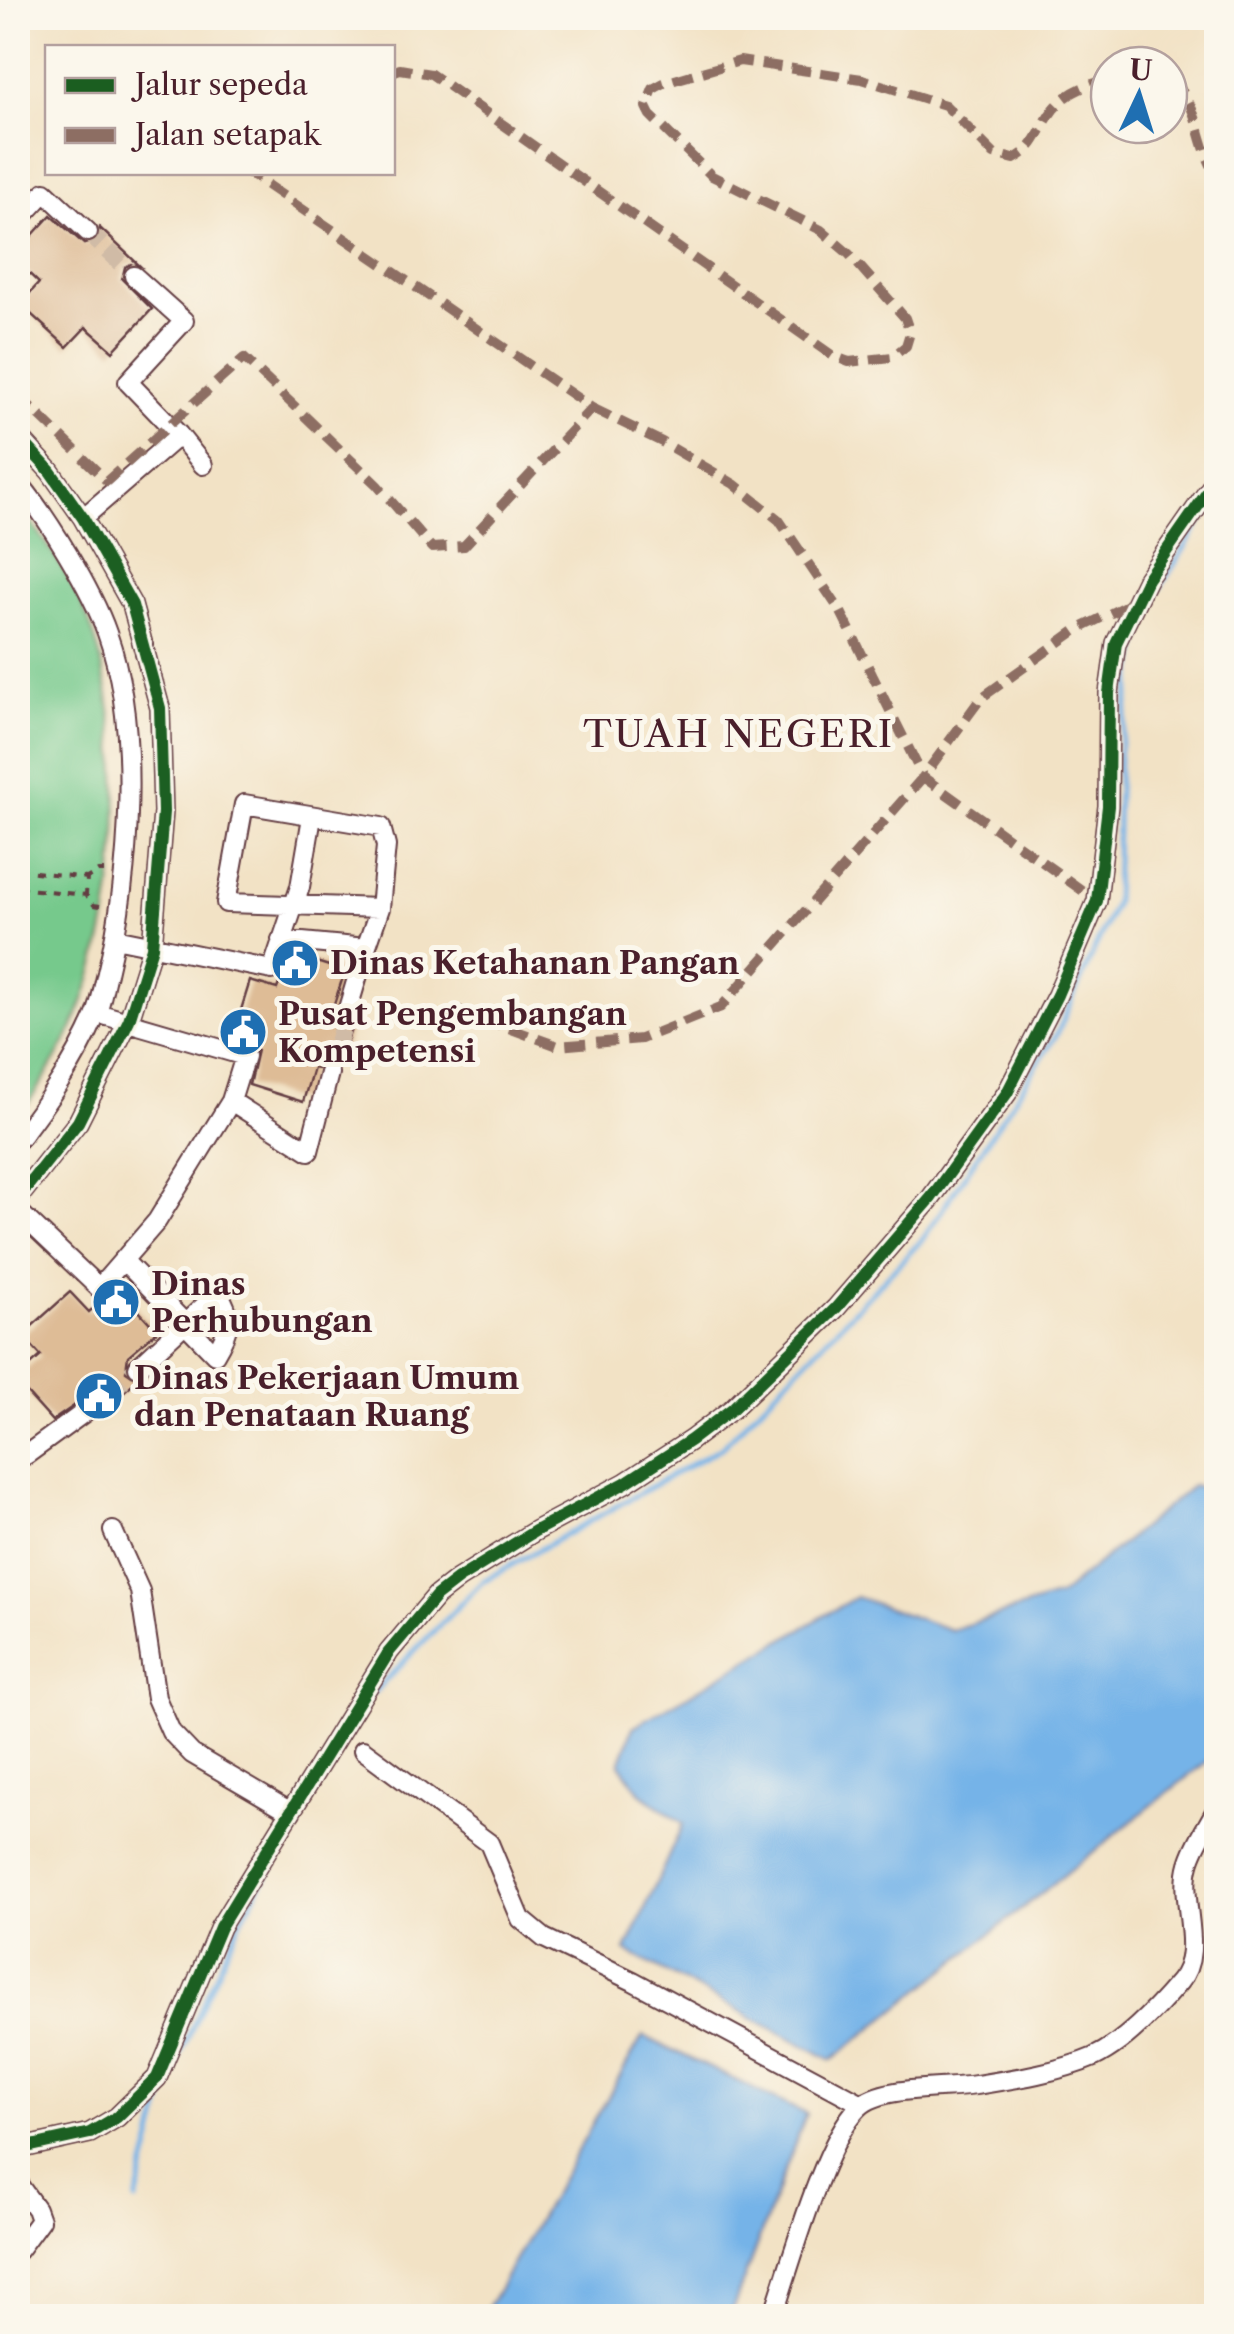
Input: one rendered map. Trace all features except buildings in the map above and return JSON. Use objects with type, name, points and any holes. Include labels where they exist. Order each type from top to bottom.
[{"type":"street","points":[[18,221],[45,192],[88,232]]},
{"type":"street","points":[[134,276],[184,321],[128,382],[180,435],[203,465]]},
{"type":"street","points":[[84,518],[180,435]]},
{"type":"street","points":[[18,436],[84,518],[132,606],[160,708],[163,812],[152,946],[129,1020],[78,1122],[18,1198]]},
{"type":"street","points":[[18,2149],[90,2133],[117,2118],[157,2078],[220,1927],[389,1652],[436,1596],[520,1540],[642,1472],[732,1408],[836,1308],[931,1198],[1007,1093],[1057,995],[1098,901],[1107,823],[1109,693],[1116,644],[1147,579],[1216,480]]},
{"type":"street","points":[[18,482],[70,560],[107,632],[124,710],[127,786],[120,908],[97,1013],[58,1089],[18,1140]]},
{"type":"street","points":[[348,1012],[380,908],[386,846],[382,827],[244,804],[226,902],[380,908]]},
{"type":"street","points":[[116,938],[272,970],[300,888],[312,817]]},
{"type":"street","points":[[281,940],[366,948]]},
{"type":"street","points":[[18,1211],[98,1288],[157,1220],[231,1101],[244,1056],[97,1013]]},
{"type":"street","points":[[231,1101],[309,1151],[329,1073]]},
{"type":"street","points":[[124,1261],[187,1325],[138,1367]]},
{"type":"street","points":[[26,1455],[90,1409]]},
{"type":"street","points":[[113,1531],[140,1591],[156,1698],[170,1732],[192,1754],[291,1812]]},
{"type":"street","points":[[362,1750],[489,1843],[521,1919],[544,1938],[633,1981],[862,2104]]},
{"type":"street","points":[[773,2316],[824,2170],[850,2118],[862,2104],[890,2094],[977,2085],[1052,2070],[1093,2057],[1110,2048],[1182,1979],[1190,1963],[1191,1945],[1188,1865],[1216,1810]]},
{"type":"street","points":[[18,2184],[40,2220],[18,2250]]},
{"type":"path","points":[[18,870],[87,878],[98,870],[124,874]]},
{"type":"path","points":[[87,878],[86,894],[94,905],[120,908]]},
{"type":"path","points":[[18,888],[86,894]]},
{"type":"green space","points":[[18,507],[45,541],[88,618],[109,704],[117,795],[111,888],[91,978],[64,1046],[18,1118]]},
{"type":"water","points":[[1192,1486],[1216,1490],[1216,1754],[832,2060],[626,1951],[683,1824],[642,1794],[620,1764],[633,1727],[856,1597],[951,1630],[1059,1596]]},
{"type":"water","points":[[643,2036],[806,2114],[730,2316],[483,2316]]},
{"type":"waterway","points":[[373,1693],[483,1581],[722,1447],[923,1239],[1057,1034],[1115,903],[1119,754],[1144,613],[1216,498]]},
{"type":"waterway","points":[[136,2201],[167,2083],[241,1920],[329,1766]]},
{"type":"tunnel","points":[[88,232],[134,276]]},
{"type":"tunnel","points":[[329,1073],[347,1012]]},
{"type":"tunnel","points":[[89,1409],[138,1367]]},
{"type":"marked path","points":[[395,71],[431,74],[833,356],[849,362],[892,357],[906,346],[910,333],[905,318],[849,254],[821,230],[712,176],[650,115],[646,107],[653,89],[740,61],[862,79],[945,105],[994,154],[1014,159],[1033,143],[1065,98],[1089,85]]},
{"type":"marked path","points":[[1189,104],[1216,174]]},
{"type":"marked path","points":[[18,395],[107,481],[244,358],[377,485],[432,548],[464,546],[592,408],[252,175]]},
{"type":"marked path","points":[[592,408],[662,442],[734,484],[779,520],[841,612],[923,777],[1097,901]]},
{"type":"marked path","points":[[453,1008],[558,1046],[641,1039],[721,1007],[923,777],[981,698],[1075,631],[1135,601]]},
{"type":"cycle path","points":[[18,436],[50,471],[83,518],[132,605],[160,708],[163,812],[152,947],[129,1020],[78,1122],[18,1198]]},
{"type":"cycle path","points":[[18,2149],[90,2133],[117,2117],[157,2078],[220,1927],[389,1652],[436,1596],[535,1531],[625,1483],[732,1409],[836,1308],[931,1198],[1007,1093],[1057,995],[1097,901],[1108,806],[1109,693],[1116,643],[1147,579],[1216,480]]},
{"type":"place","name":"Dinas Ketahanan Pangan","points":[[295,963]]},
{"type":"place","name":"Pusat Pengembangan Kompetensi","points":[[243,1032]]},
{"type":"place","name":"Dinas Perhubungan","points":[[116,1302]]},
{"type":"place","name":"Dinas Pekerjaan Umum dan Penataan Ruang","points":[[99,1396]]},
{"type":"district","name":"TUAH NEGERI","points":[[739,734]]}]
